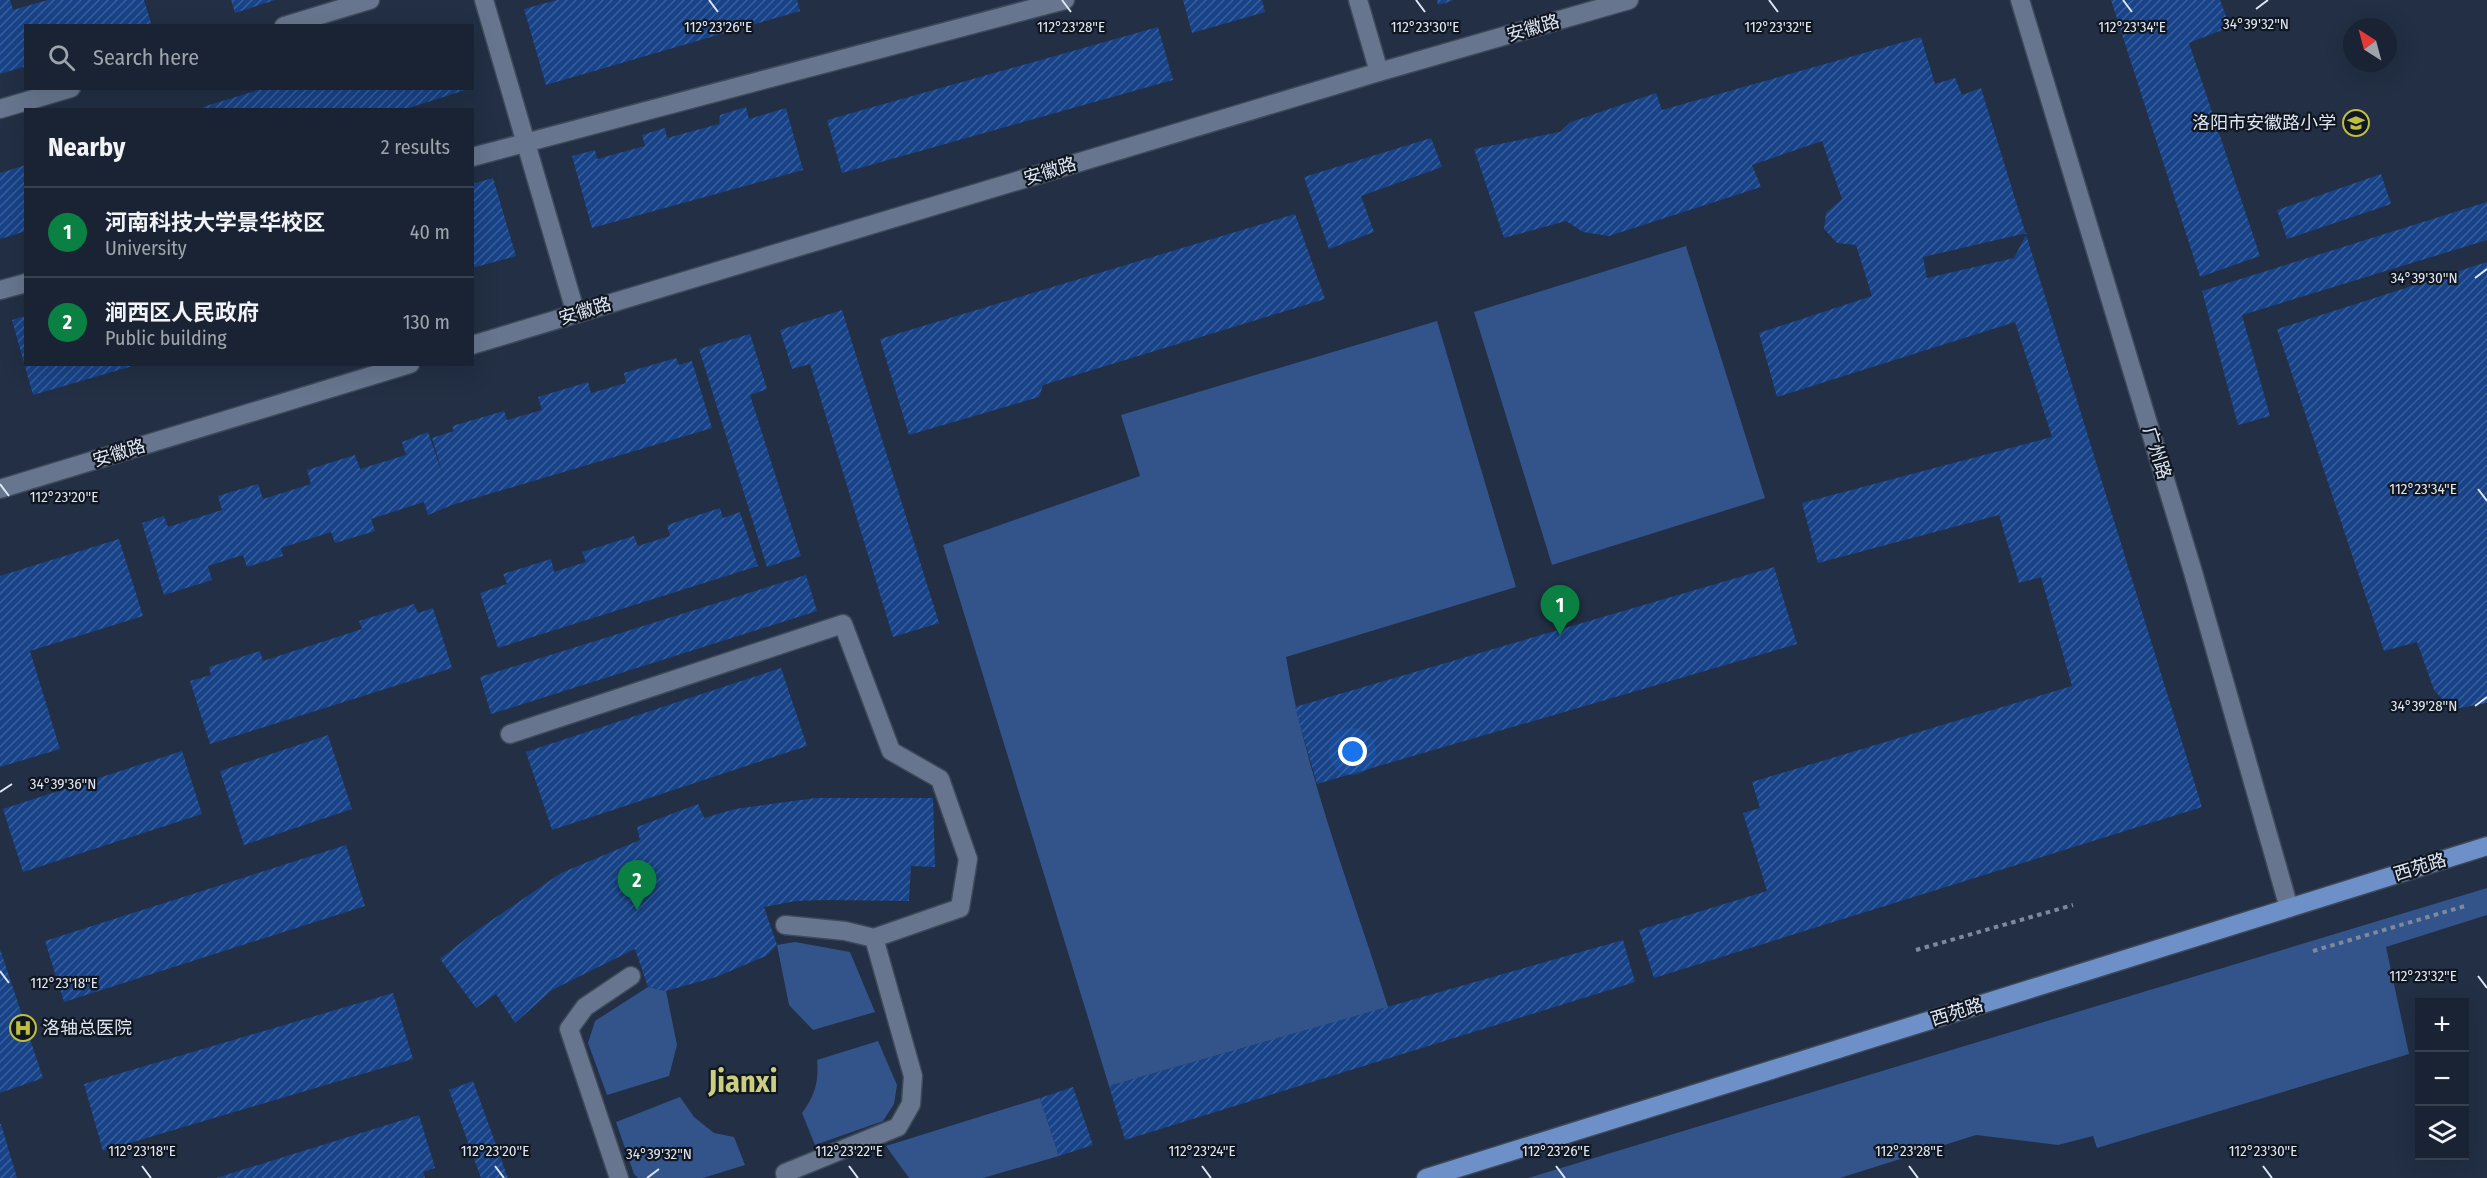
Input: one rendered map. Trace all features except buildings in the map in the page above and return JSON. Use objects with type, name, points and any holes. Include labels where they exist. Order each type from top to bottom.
[{"type":"main road","name":"西苑路","points":[[1426,1178],[2487,846]]},
{"type":"street","points":[[291,24],[370,0]]},
{"type":"street","points":[[484,0],[576,314]]},
{"type":"street","points":[[474,156],[1065,0]]},
{"type":"street","points":[[1358,0],[1379,72]]},
{"type":"street","name":"安徽路","points":[[474,344],[1379,72],[1629,0]]},
{"type":"street","name":"广州路","points":[[2020,0],[2193,572],[2289,908]]},
{"type":"street","points":[[0,109],[64,90]]},
{"type":"street","points":[[0,291],[24,284]]},
{"type":"street","name":"安徽路","points":[[0,489],[403,366]]},
{"type":"street","points":[[510,734],[843,624],[891,751],[940,779],[968,859],[960,908],[874,938],[845,931],[785,925]]},
{"type":"street","points":[[780,1176],[898,1128],[910,1104],[913,1076],[874,938]]},
{"type":"street","points":[[620,1178],[568,1029],[585,1007],[631,976]]},
{"type":"path","points":[[1916,950],[2073,904]]},
{"type":"path","points":[[2313,951],[2465,906]]},
{"type":"shaded area","points":[[1686,246],[1765,498],[1552,565],[1474,312]]},
{"type":"shaded area","points":[[1437,321],[1516,587],[1286,657],[1305,745],[1388,1007],[1109,1086],[943,545],[1140,476],[1121,415]]},
{"type":"shaded area","points":[[2487,888],[2487,915],[2386,947],[2409,1054],[2097,1148],[2093,1136],[2058,1145],[1976,1135],[1840,1178],[1528,1178]]},
{"type":"shaded area","points":[[795,942],[850,952],[875,1012],[813,1030],[789,1005],[777,945]]},
{"type":"shaded area","points":[[648,987],[666,991],[677,1045],[669,1076],[607,1095],[588,1043],[595,1021]]},
{"type":"shaded area","points":[[878,1041],[897,1085],[894,1104],[883,1121],[815,1145],[802,1113],[815,1088],[817,1060]]},
{"type":"shaded area","points":[[680,1097],[694,1117],[714,1133],[734,1137],[745,1165],[703,1178],[638,1178],[634,1174],[616,1122]]},
{"type":"shaded area","points":[[1040,1098],[1059,1156],[983,1178],[909,1178],[886,1146]]},
{"type":"place","name":"洛阳市安徽路小学","points":[[2356,123]]},
{"type":"place","name":"河南科技大学景华校区","points":[[1560,635]]},
{"type":"place","name":"涧西区人民政府","points":[[637,910]]},
{"type":"place","name":"洛轴总医院","points":[[23,1028]]},
{"type":"district","name":"Jianxi","points":[[743,1082]]}]
